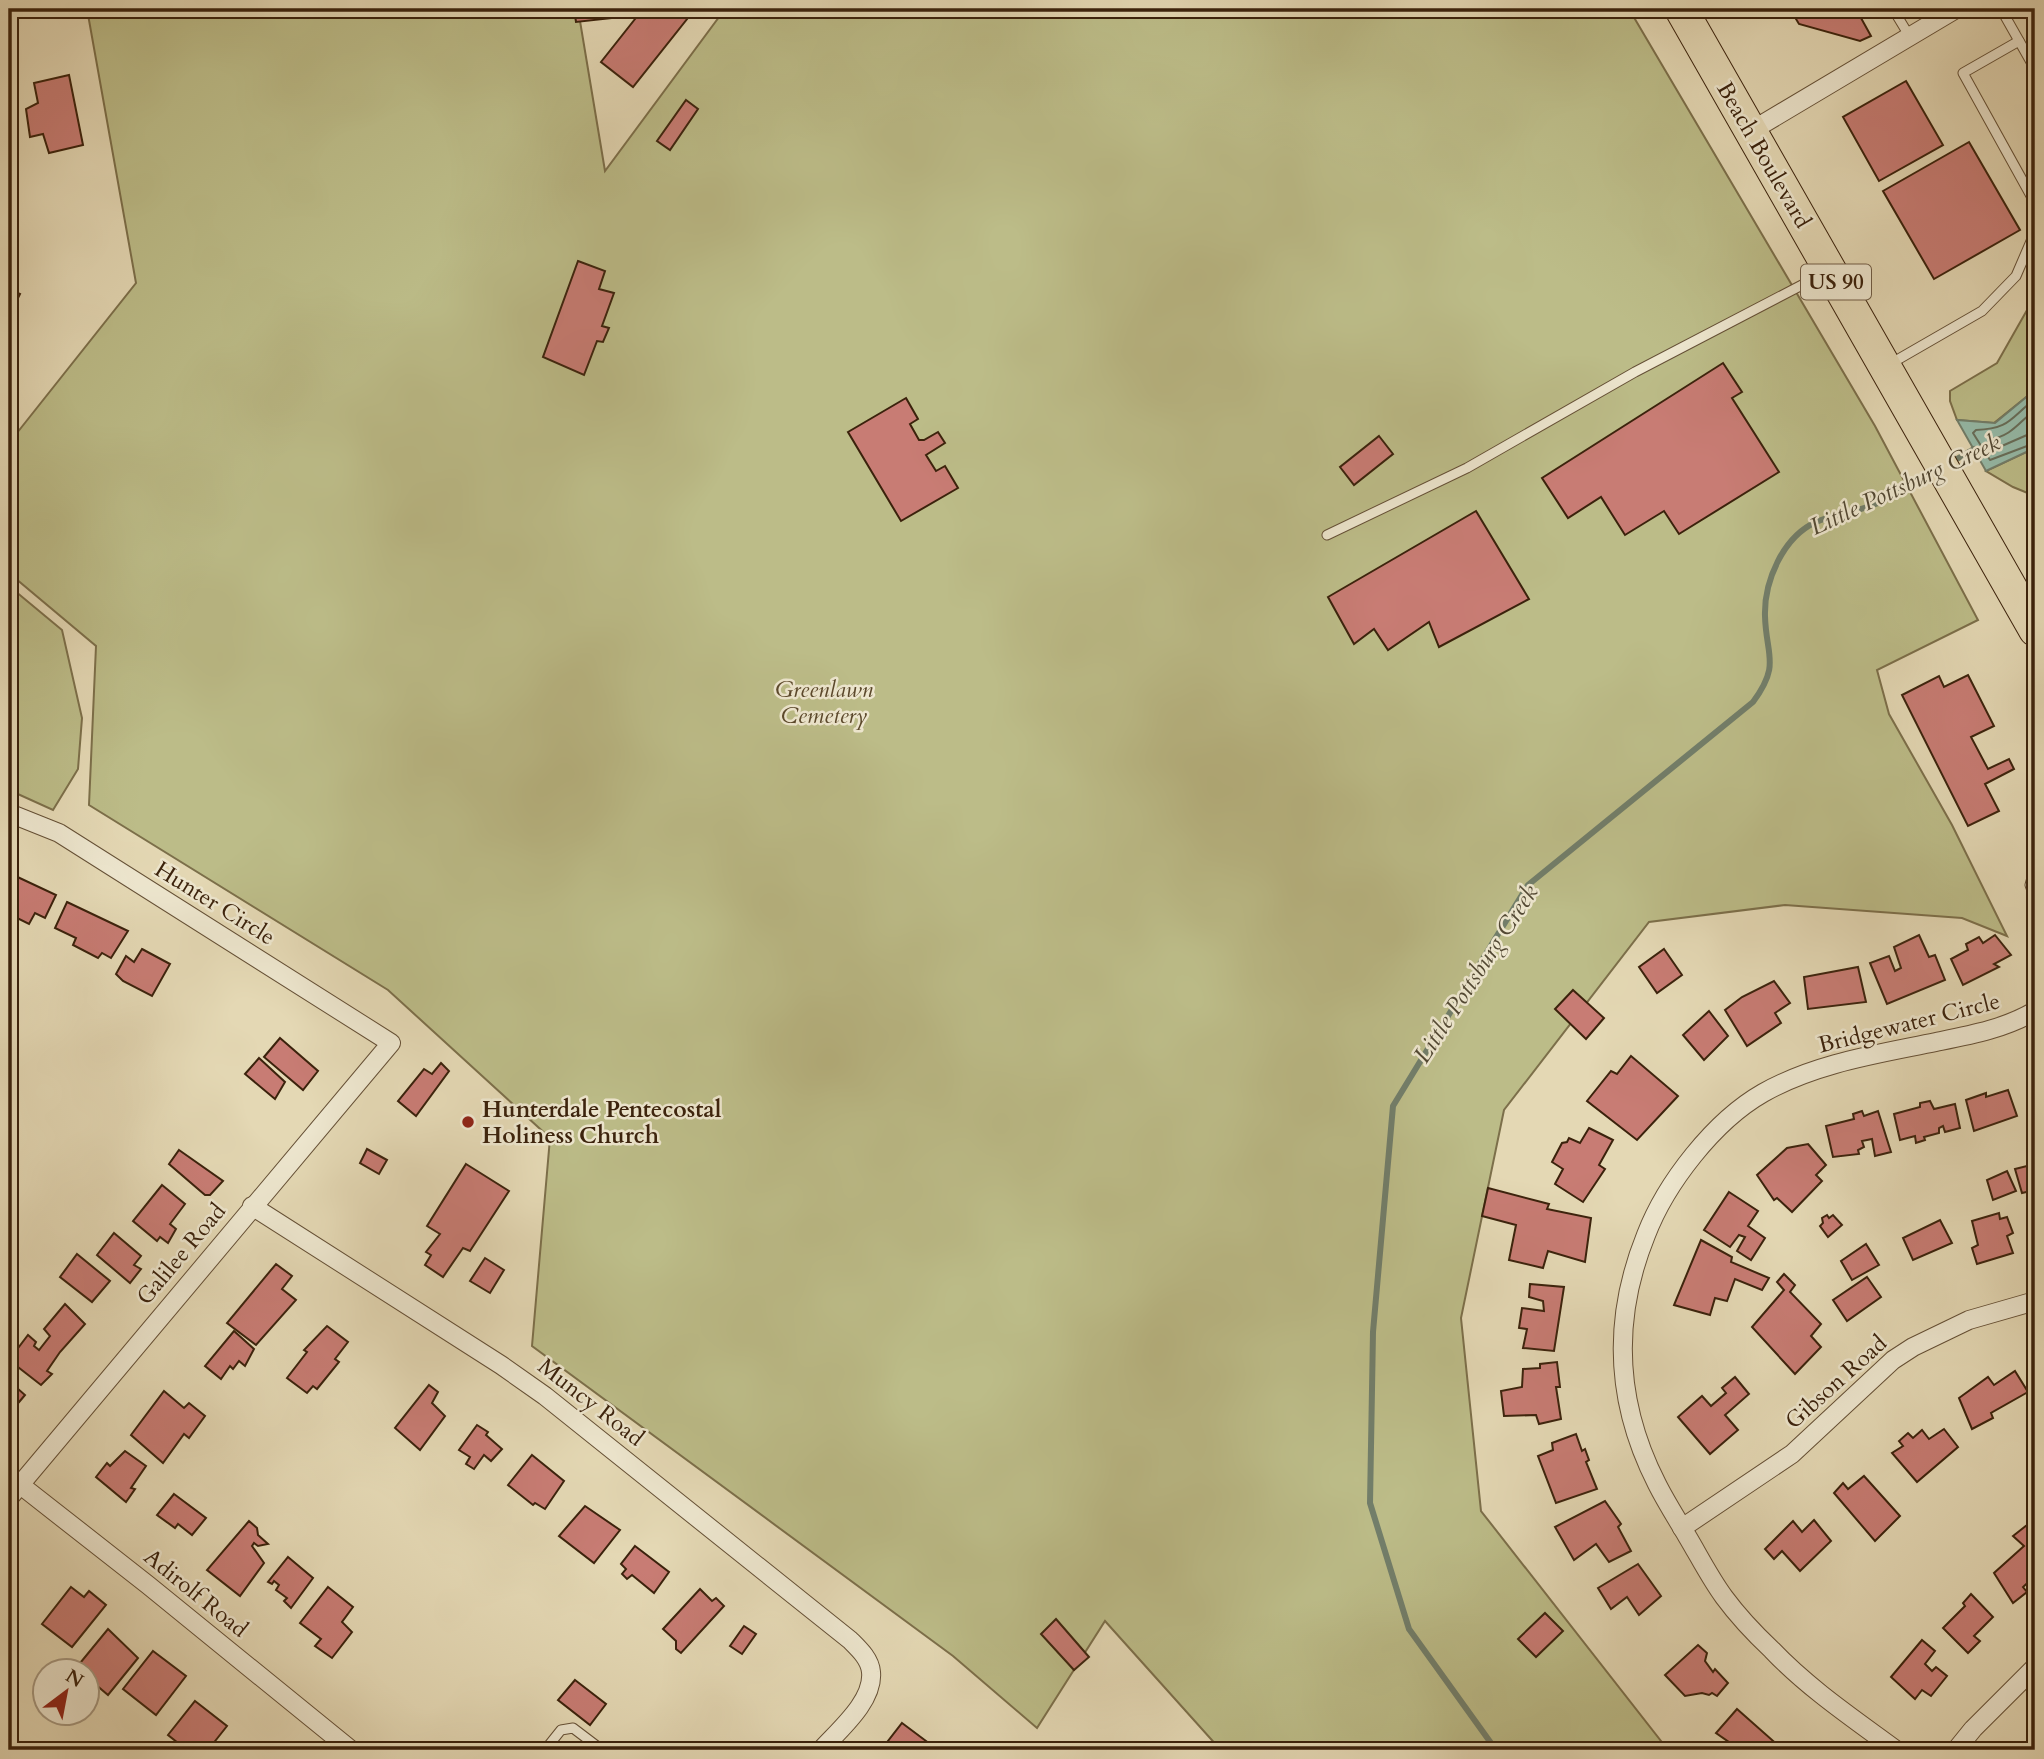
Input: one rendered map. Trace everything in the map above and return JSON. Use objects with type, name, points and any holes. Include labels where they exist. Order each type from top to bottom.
[{"type":"highway","name":"Beach Boulevard","points":[[1682,9],[2035,630]]},
{"type":"street","points":[[1751,131],[1956,9]]},
{"type":"street","name":"Hunter Circle","points":[[9,813],[59,833],[391,1043]]},
{"type":"street","name":"Bridgewater Circle","points":[[1896,1750],[1823,1695],[1773,1652],[1724,1597],[1682,1528],[1656,1483],[1632,1423],[1624,1383],[1622,1345],[1625,1302],[1637,1257],[1651,1221],[1672,1183],[1731,1116],[1763,1093],[1807,1073],[1843,1061],[1988,1032],[2018,1021],[2035,1011]]},
{"type":"street","name":"Galilee Road","points":[[12,1487],[391,1043]]},
{"type":"street","name":"Muncy Road","points":[[253,1206],[545,1396],[850,1640],[864,1654],[871,1670],[870,1686],[861,1703],[821,1750]]},
{"type":"street","name":"Gibson Road","points":[[1682,1528],[1792,1454],[1893,1360],[1913,1347],[1969,1320],[2035,1301]]},
{"type":"street","name":"Adirolf Road","points":[[12,1487],[148,1585],[351,1750]]},
{"type":"street","points":[[1956,1750],[1973,1729],[2035,1667]]},
{"type":"lane","points":[[1893,9],[1910,37]]},
{"type":"lane","points":[[2001,9],[2035,69]]},
{"type":"lane","points":[[2019,41],[1962,73],[2035,203]]},
{"type":"lane","points":[[1885,367],[1982,311],[2016,276],[2035,232]]},
{"type":"lane","points":[[1327,535],[1467,468],[1635,372],[1830,271]]},
{"type":"lane","points":[[2035,867],[2030,885],[2035,899]]},
{"type":"lane","points":[[545,1750],[561,1730],[573,1728],[602,1750]]},
{"type":"green space","name":"Greenlawn Cemetery","points":[[87,9],[578,9],[605,171],[725,9],[1629,9],[1875,426],[1978,620],[1877,670],[1889,714],[1952,825],[2007,936],[1962,918],[1785,905],[1649,922],[1504,1110],[1461,1318],[1481,1511],[1668,1750],[1217,1750],[1219,1748],[1105,1621],[1037,1728],[953,1656],[532,1346],[550,1138],[388,990],[89,805],[96,646],[9,573],[9,443],[136,283]]},
{"type":"green space","points":[[2035,296],[2035,390],[1994,423],[1957,420],[1950,401],[1950,391],[1997,363]]},
{"type":"green space","points":[[2035,448],[2035,496],[1986,471]]},
{"type":"green space","points":[[9,586],[62,630],[82,718],[78,769],[53,810],[9,790]]},
{"type":"water","points":[[2035,390],[2035,448],[1986,471],[1957,420],[1995,423]]},
{"type":"building","points":[[574,9],[611,9],[613,18],[576,22]]},
{"type":"building","points":[[643,9],[695,9],[633,87],[601,62]]},
{"type":"building","points":[[1790,9],[1856,9],[1871,36],[1860,41],[1799,24]]},
{"type":"building","points":[[69,75],[83,145],[49,153],[43,134],[30,137],[26,109],[38,103],[34,83]]},
{"type":"building","points":[[1906,81],[1943,145],[1879,181],[1843,117]]},
{"type":"building","points":[[686,100],[698,109],[670,150],[657,141]]},
{"type":"building","points":[[1969,142],[2020,230],[1934,279],[1883,191]]},
{"type":"building","points":[[578,261],[605,271],[599,289],[614,293],[602,326],[609,328],[603,342],[597,341],[584,375],[543,357]]},
{"type":"building","points":[[9,289],[20,294],[9,316]]},
{"type":"building","points":[[1723,363],[1742,392],[1732,398],[1779,472],[1679,534],[1664,511],[1625,535],[1601,497],[1568,518],[1542,478]]},
{"type":"building","points":[[906,398],[918,419],[910,424],[919,440],[938,432],[945,443],[926,455],[936,471],[945,466],[958,488],[901,521],[848,432]]},
{"type":"building","points":[[1379,436],[1393,454],[1354,485],[1340,467]]},
{"type":"building","points":[[1476,511],[1529,599],[1439,647],[1429,622],[1388,650],[1374,629],[1354,644],[1328,597]]},
{"type":"building","points":[[1968,675],[1994,726],[1971,737],[1988,769],[2009,759],[2014,769],[1985,784],[1999,811],[1968,826],[1902,695],[1939,676],[1944,687]]},
{"type":"building","points":[[9,873],[56,895],[45,918],[35,913],[29,924],[9,914],[14,903],[9,900]]},
{"type":"building","points":[[67,902],[128,931],[111,958],[102,953],[98,958],[73,945],[76,938],[55,928]]},
{"type":"building","points":[[1919,935],[1929,957],[1935,955],[1945,980],[1887,1004],[1870,963],[1889,956],[1895,971],[1901,968],[1894,947]]},
{"type":"building","points":[[1995,935],[2011,955],[1994,964],[1999,967],[1963,985],[1951,959],[1968,950],[1966,944],[1979,937],[1983,943]]},
{"type":"building","points":[[142,949],[170,964],[152,996],[123,981],[116,974],[126,956],[134,962]]},
{"type":"building","points":[[1664,949],[1682,975],[1657,993],[1639,967]]},
{"type":"building","points":[[1858,967],[1866,1002],[1808,1009],[1804,977]]},
{"type":"building","points":[[1774,981],[1790,1003],[1775,1013],[1781,1023],[1747,1046],[1725,1010],[1742,997]]},
{"type":"building","points":[[1573,990],[1604,1018],[1586,1039],[1555,1009]]},
{"type":"building","points":[[1709,1011],[1728,1036],[1704,1060],[1683,1035]]},
{"type":"building","points":[[280,1038],[318,1071],[303,1090],[264,1057]]},
{"type":"building","points":[[1631,1056],[1678,1096],[1637,1140],[1587,1101],[1611,1071],[1617,1074]]},
{"type":"building","points":[[259,1058],[285,1082],[275,1099],[245,1074]]},
{"type":"building","points":[[441,1063],[449,1071],[416,1116],[398,1101],[424,1069],[432,1074]]},
{"type":"building","points":[[2008,1090],[2017,1116],[1974,1131],[1966,1100],[1986,1093],[1986,1097]]},
{"type":"building","points":[[1930,1101],[1934,1109],[1955,1104],[1960,1128],[1945,1132],[1943,1126],[1939,1128],[1939,1133],[1924,1137],[1925,1140],[1916,1143],[1915,1136],[1900,1140],[1894,1114],[1920,1107],[1920,1103]]},
{"type":"building","points":[[1862,1111],[1864,1116],[1878,1111],[1891,1152],[1875,1156],[1872,1139],[1862,1141],[1864,1147],[1858,1150],[1859,1154],[1833,1157],[1826,1126],[1854,1119],[1853,1114]]},
{"type":"building","points":[[1589,1128],[1613,1140],[1599,1165],[1605,1169],[1583,1202],[1555,1184],[1563,1169],[1552,1162],[1562,1143],[1569,1138],[1580,1143]]},
{"type":"building","points":[[1808,1144],[1826,1165],[1816,1175],[1822,1181],[1792,1212],[1777,1198],[1774,1200],[1757,1175],[1787,1148]]},
{"type":"building","points":[[367,1149],[387,1160],[379,1174],[360,1163]]},
{"type":"building","points":[[179,1150],[223,1181],[210,1195],[205,1195],[169,1164]]},
{"type":"building","points":[[466,1164],[509,1191],[470,1251],[463,1248],[443,1277],[425,1265],[431,1255],[426,1252],[440,1234],[427,1226]]},
{"type":"building","points":[[2035,1164],[2035,1190],[2022,1193],[2015,1169]]},
{"type":"building","points":[[2007,1171],[2016,1191],[1993,1200],[1987,1180]]},
{"type":"building","points":[[162,1185],[185,1204],[170,1224],[176,1229],[168,1243],[160,1237],[157,1241],[133,1221]]},
{"type":"building","points":[[1488,1188],[1549,1204],[1547,1209],[1591,1218],[1585,1262],[1548,1251],[1543,1268],[1509,1260],[1516,1225],[1482,1216]]},
{"type":"building","points":[[1729,1192],[1758,1211],[1748,1226],[1765,1238],[1751,1260],[1737,1251],[1745,1237],[1739,1235],[1730,1247],[1704,1230]]},
{"type":"building","points":[[1999,1213],[2000,1219],[2007,1217],[2013,1233],[2007,1236],[2013,1253],[1977,1264],[1972,1248],[1978,1245],[1972,1221]]},
{"type":"building","points":[[1827,1215],[1829,1218],[1833,1215],[1842,1225],[1828,1237],[1820,1226],[1823,1223],[1822,1218]]},
{"type":"building","points":[[1940,1220],[1952,1243],[1913,1260],[1903,1238]]},
{"type":"building","points":[[114,1233],[141,1256],[134,1265],[141,1269],[130,1283],[97,1255]]},
{"type":"building","points":[[1701,1240],[1732,1257],[1731,1262],[1769,1278],[1762,1290],[1735,1279],[1727,1301],[1715,1298],[1710,1315],[1674,1305]]},
{"type":"building","points":[[1866,1244],[1879,1265],[1852,1280],[1841,1261]]},
{"type":"building","points":[[77,1254],[110,1281],[92,1302],[60,1277]]},
{"type":"building","points":[[485,1258],[504,1270],[490,1293],[470,1281]]},
{"type":"building","points":[[276,1264],[292,1276],[282,1289],[296,1300],[256,1345],[227,1323]]},
{"type":"building","points":[[1784,1274],[1795,1285],[1790,1292],[1821,1324],[1811,1336],[1821,1347],[1795,1374],[1752,1327],[1784,1290],[1777,1282]]},
{"type":"building","points":[[1867,1277],[1881,1297],[1847,1321],[1833,1300]]},
{"type":"building","points":[[1530,1284],[1564,1287],[1554,1351],[1523,1348],[1527,1329],[1519,1328],[1522,1308],[1544,1311],[1543,1301],[1529,1297]]},
{"type":"building","points":[[65,1304],[85,1324],[60,1352],[47,1371],[52,1374],[41,1385],[9,1360],[28,1335],[36,1342],[34,1346],[39,1350],[50,1336],[44,1329]]},
{"type":"building","points":[[327,1326],[348,1342],[335,1359],[339,1362],[317,1389],[313,1386],[307,1393],[287,1378],[307,1352],[304,1350]]},
{"type":"building","points":[[234,1331],[254,1349],[245,1366],[239,1361],[233,1369],[230,1366],[221,1379],[205,1366]]},
{"type":"building","points":[[1557,1362],[1560,1387],[1556,1387],[1561,1419],[1539,1424],[1536,1415],[1504,1416],[1501,1391],[1522,1387],[1523,1369],[1540,1368],[1540,1364]]},
{"type":"building","points":[[2015,1371],[2028,1392],[1991,1413],[1993,1418],[1972,1429],[1959,1398],[1988,1377],[1994,1385]]},
{"type":"building","points":[[1735,1377],[1749,1394],[1725,1415],[1738,1430],[1710,1454],[1678,1417],[1702,1396],[1711,1406],[1726,1393],[1722,1388]]},
{"type":"building","points":[[9,1381],[25,1395],[9,1414]]},
{"type":"building","points":[[429,1385],[438,1392],[432,1403],[445,1416],[420,1450],[395,1428]]},
{"type":"building","points":[[164,1391],[184,1408],[189,1403],[205,1416],[189,1438],[184,1434],[163,1463],[131,1435]]},
{"type":"building","points":[[477,1425],[488,1432],[486,1435],[502,1449],[491,1461],[484,1455],[474,1469],[466,1464],[470,1457],[459,1450]]},
{"type":"building","points":[[1944,1429],[1958,1447],[1917,1482],[1892,1453],[1903,1446],[1899,1441],[1908,1433],[1913,1438],[1922,1430],[1929,1439]]},
{"type":"building","points":[[1576,1434],[1582,1451],[1585,1449],[1589,1460],[1586,1462],[1597,1489],[1556,1503],[1538,1456],[1553,1450],[1552,1443]]},
{"type":"building","points":[[125,1451],[146,1466],[131,1488],[135,1489],[126,1502],[96,1477],[107,1463],[110,1466]]},
{"type":"building","points":[[532,1455],[564,1481],[545,1509],[535,1503],[533,1505],[508,1485]]},
{"type":"building","points":[[1864,1476],[1900,1516],[1875,1541],[1834,1493],[1843,1483],[1848,1489]]},
{"type":"building","points":[[174,1494],[206,1518],[192,1535],[178,1524],[175,1528],[157,1515]]},
{"type":"building","points":[[1605,1501],[1621,1524],[1618,1527],[1631,1551],[1609,1562],[1596,1544],[1574,1560],[1555,1527]]},
{"type":"building","points":[[585,1506],[620,1530],[594,1563],[559,1536]]},
{"type":"building","points":[[1814,1520],[1831,1541],[1800,1571],[1782,1551],[1774,1559],[1765,1549],[1793,1521],[1802,1532]]},
{"type":"building","points":[[249,1521],[268,1544],[258,1546],[254,1543],[252,1546],[264,1563],[240,1596],[207,1570]]},
{"type":"building","points":[[2027,1525],[2035,1534],[2035,1548],[2030,1552],[2035,1559],[2035,1576],[2023,1587],[2027,1592],[2013,1603],[1994,1573],[2024,1546],[2013,1536]]},
{"type":"building","points":[[635,1546],[669,1572],[654,1593],[632,1575],[627,1579],[622,1574],[626,1569],[621,1564]]},
{"type":"building","points":[[288,1557],[313,1578],[291,1608],[284,1601],[287,1598],[276,1590],[279,1585],[274,1581],[272,1584],[268,1582]]},
{"type":"building","points":[[1638,1564],[1661,1596],[1639,1615],[1627,1597],[1611,1609],[1598,1588]]},
{"type":"building","points":[[71,1587],[84,1597],[89,1591],[106,1605],[72,1647],[42,1624]]},
{"type":"building","points":[[328,1587],[353,1607],[342,1622],[352,1632],[332,1658],[315,1646],[321,1639],[300,1623]]},
{"type":"building","points":[[700,1589],[712,1601],[716,1598],[724,1606],[681,1653],[676,1649],[676,1641],[663,1629]]},
{"type":"building","points":[[1971,1594],[1993,1617],[1974,1636],[1980,1641],[1968,1653],[1943,1628],[1965,1606],[1963,1603]]},
{"type":"building","points":[[1545,1613],[1563,1631],[1536,1657],[1518,1639]]},
{"type":"building","points":[[1056,1619],[1089,1657],[1074,1670],[1041,1634]]},
{"type":"building","points":[[744,1626],[756,1634],[742,1654],[730,1646]]},
{"type":"building","points":[[108,1629],[138,1658],[108,1695],[102,1690],[102,1658],[84,1658]]},
{"type":"building","points":[[1922,1640],[1935,1651],[1925,1664],[1932,1671],[1936,1667],[1947,1676],[1931,1696],[1922,1690],[1915,1699],[1891,1677]]},
{"type":"building","points":[[1698,1645],[1707,1653],[1705,1661],[1713,1672],[1715,1669],[1728,1683],[1717,1696],[1702,1693],[1685,1696],[1665,1675]]},
{"type":"building","points":[[153,1651],[186,1676],[156,1715],[123,1689]]},
{"type":"building","points":[[575,1680],[606,1704],[590,1725],[558,1700]]},
{"type":"building","points":[[195,1701],[227,1726],[208,1750],[187,1750],[168,1735]]},
{"type":"building","points":[[1737,1709],[1780,1747],[1776,1750],[1733,1750],[1736,1747],[1716,1733]]},
{"type":"building","points":[[902,1723],[938,1750],[881,1750]]},
{"type":"waterway","name":"Little Pottsburg Creek","points":[[1950,463],[1974,449]]},
{"type":"waterway","name":"Little Pottsburg Creek","points":[[1496,1750],[1409,1629],[1370,1503],[1373,1332],[1393,1106],[1528,885],[1753,702],[1762,689],[1769,669],[1765,616],[1768,589],[1778,562],[1794,538],[1816,522],[1873,505],[1935,472]]},
{"type":"place","name":"Hunterdale Pentecostal Holiness Church","points":[[468,1122]]}]
